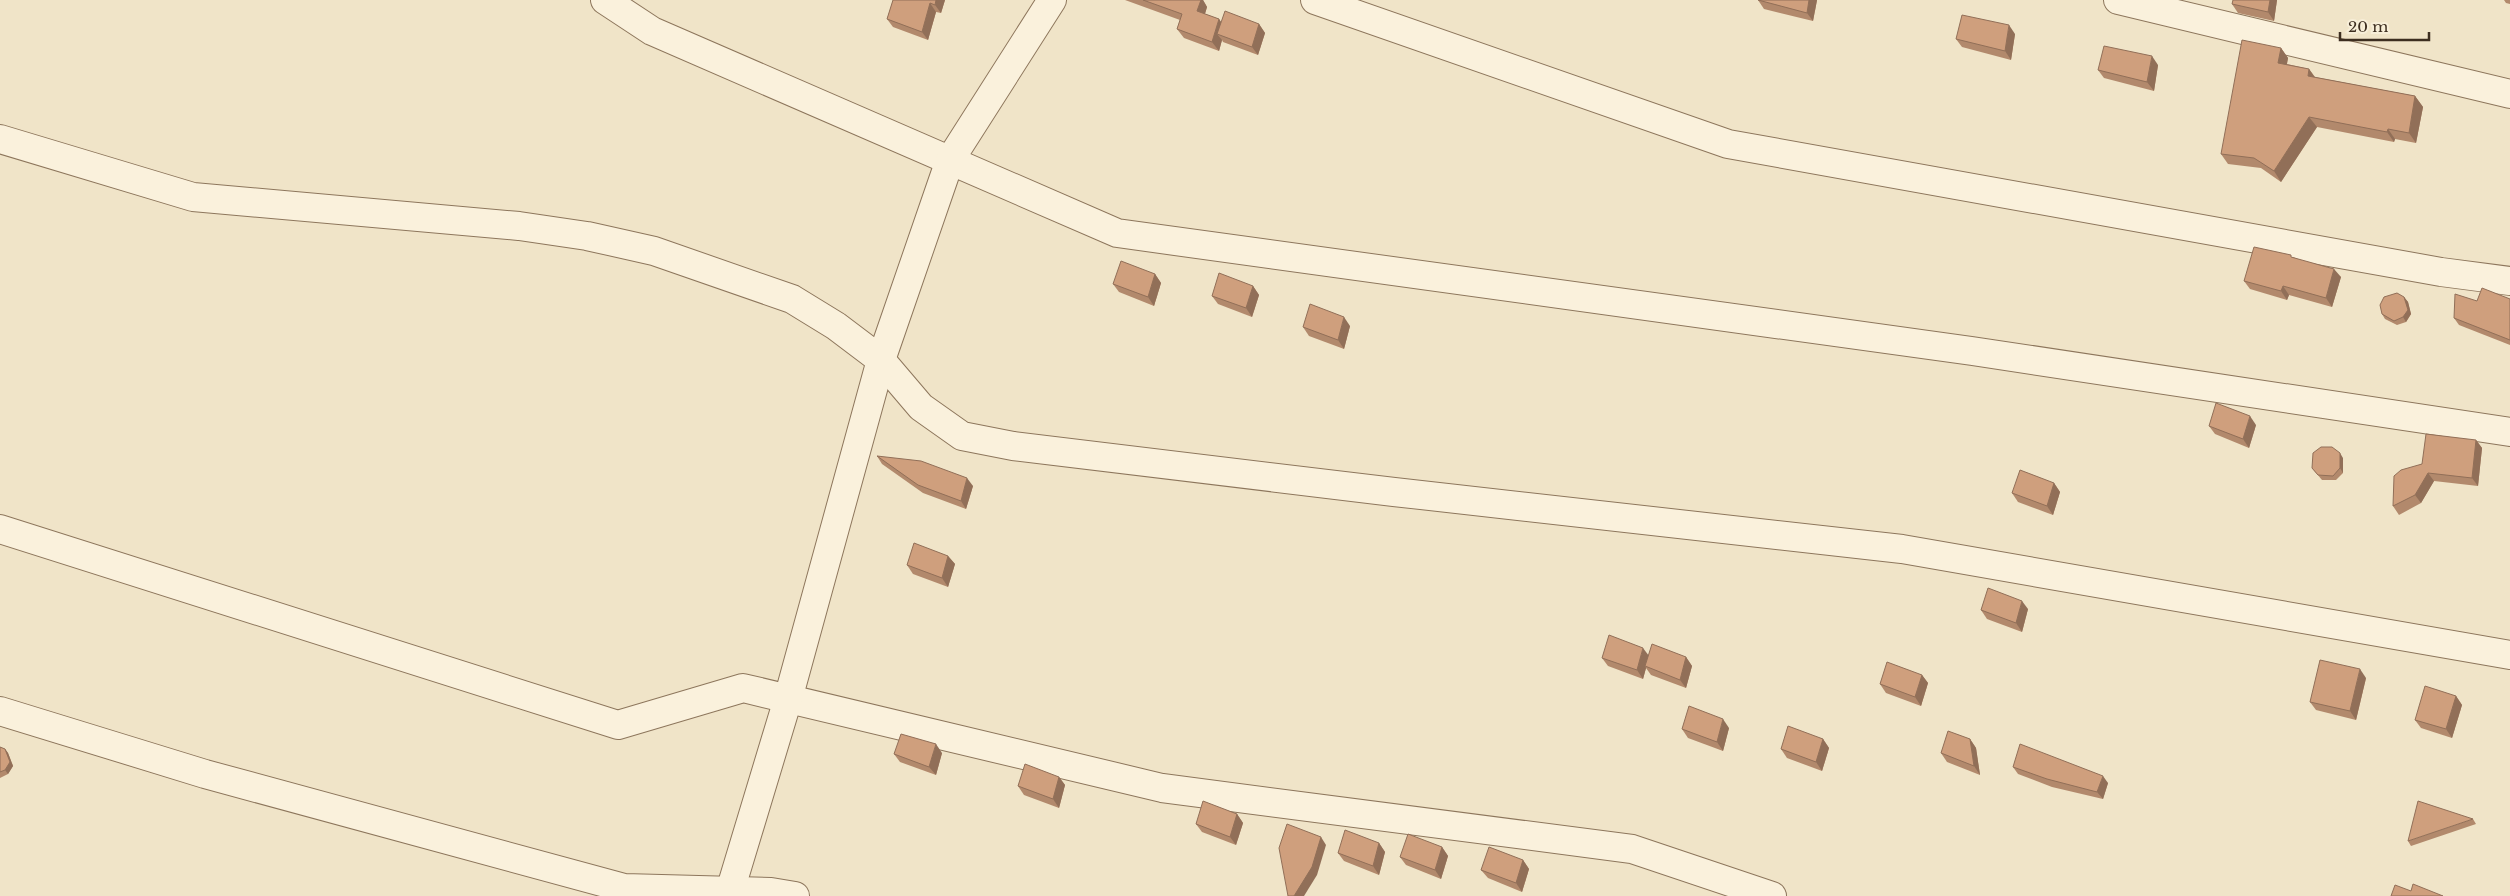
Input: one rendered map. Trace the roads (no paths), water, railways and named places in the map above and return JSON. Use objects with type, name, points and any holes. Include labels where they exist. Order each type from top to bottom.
[{"type":"street","points":[[605,0],[652,31],[1117,233],[1972,351],[2510,432]]},
{"type":"street","points":[[730,893],[788,699],[881,360],[950,160],[1052,0]]},
{"type":"street","points":[[1315,0],[1728,144],[2441,272],[2510,281]]},
{"type":"street","points":[[2118,0],[2510,94]]},
{"type":"street","points":[[0,139],[193,197],[519,226],[587,236],[654,251],[738,278],[792,299],[836,326],[881,360],[921,407],[962,436],[1013,446],[1385,491],[1902,549],[2510,655]]},
{"type":"street","points":[[0,529],[618,725],[743,688],[1162,788],[1632,849],[1772,896]]},
{"type":"street","points":[[0,711],[205,774],[624,888],[730,893],[771,892],[796,896]]}]
